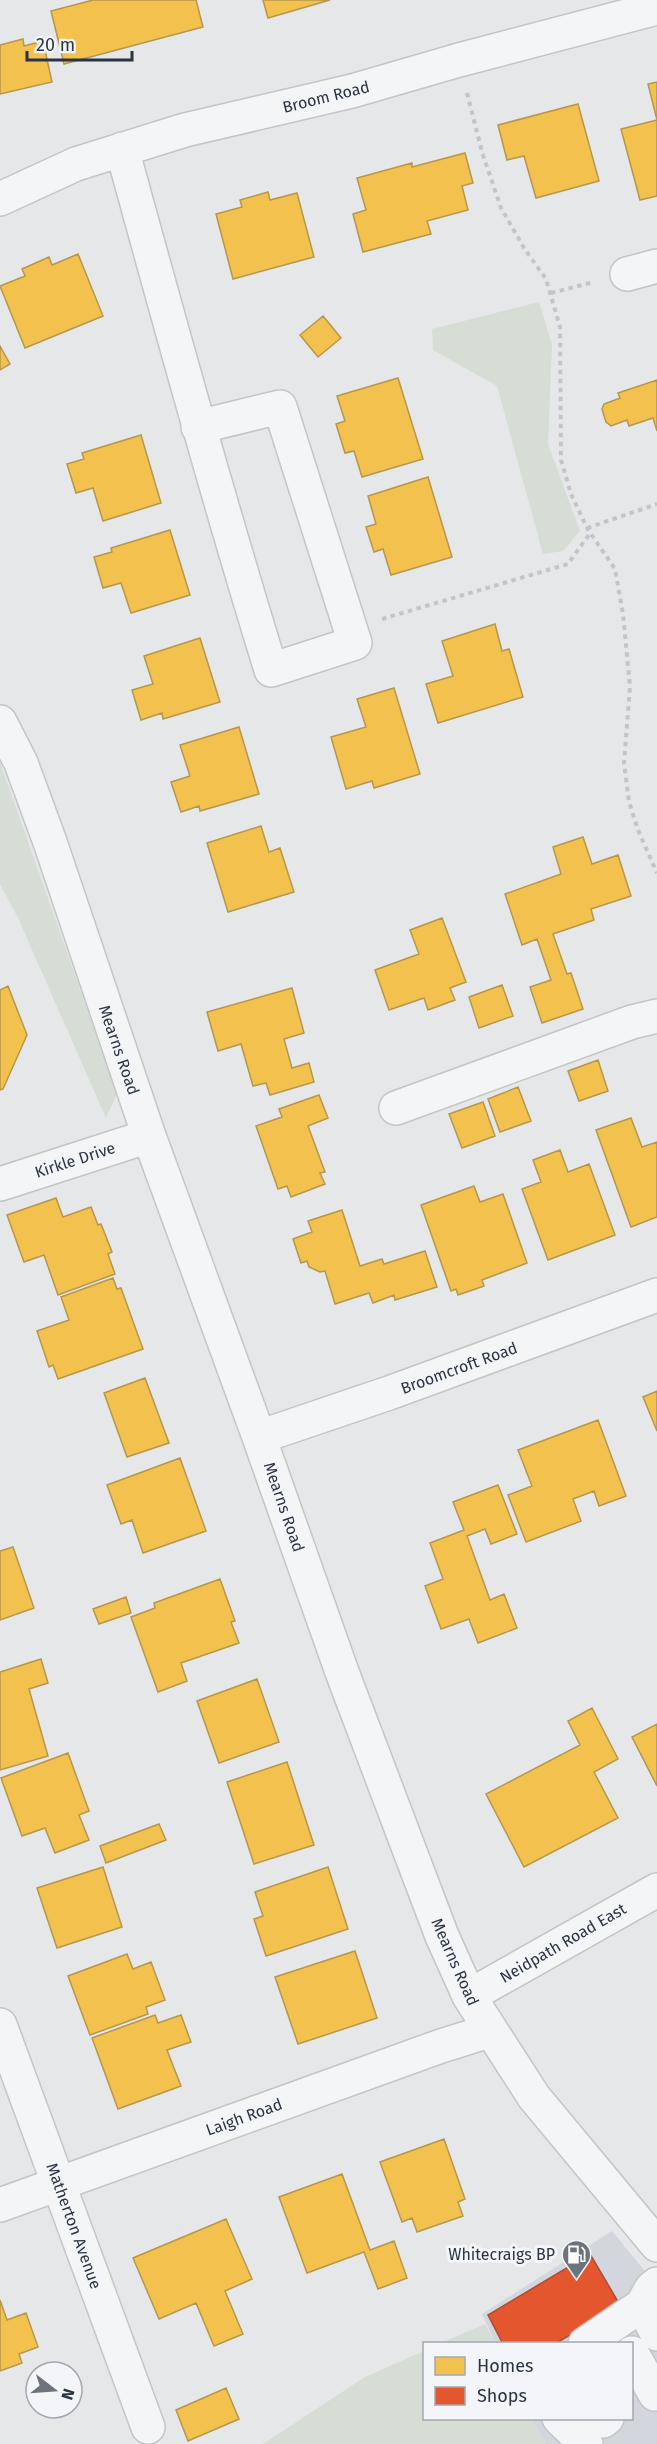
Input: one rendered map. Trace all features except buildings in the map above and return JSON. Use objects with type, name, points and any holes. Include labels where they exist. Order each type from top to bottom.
[{"type":"street","name":"Broom Road","points":[[0,199],[53,173],[185,130],[352,91],[459,60],[657,8]]},
{"type":"street","points":[[122,149],[198,427],[222,514],[271,670],[355,643],[280,407],[198,427]]},
{"type":"street","name":"Mearns Road","points":[[0,722],[21,764],[149,1136],[260,1437],[342,1672],[408,1850],[469,1996],[489,2031],[534,2097],[657,2245]]},
{"type":"street","points":[[396,1108],[633,1022],[657,1016]]},
{"type":"street","name":"Kirkle Drive","points":[[0,1184],[149,1136]]},
{"type":"street","name":"Broomcroft Road","points":[[260,1437],[389,1393],[657,1295]]},
{"type":"street","name":"Neidpath Road East","points":[[469,1996],[657,1890]]},
{"type":"street","name":"Matherton Avenue","points":[[0,2025],[148,2427]]},
{"type":"street","name":"Laigh Road","points":[[0,2205],[441,2046],[489,2031]]},
{"type":"street","points":[[649,2294],[657,2334]]},
{"type":"street","points":[[601,2339],[649,2294]]},
{"type":"street","points":[[633,2356],[648,2398]]},
{"type":"street","points":[[561,2420],[586,2444]]},
{"type":"path","points":[[459,60],[482,152],[501,208],[524,248],[546,279],[560,327],[561,460],[571,494],[587,528],[615,569],[623,614],[630,687],[624,763],[626,783],[638,830],[657,873]]},
{"type":"path","points":[[551,293],[642,270]]},
{"type":"path","points":[[587,528],[657,504]]},
{"type":"path","points":[[350,629],[568,564],[591,532]]},
{"type":"shaded area","points":[[539,302],[552,345],[548,444],[580,531],[563,551],[543,554],[497,386],[433,350],[432,329]]},
{"type":"shaded area","points":[[0,762],[117,1094],[106,1118],[18,918],[0,884]]},
{"type":"shaded area","points":[[612,2231],[657,2286],[657,2444],[545,2444],[533,2420],[633,2420],[633,2342],[495,2342],[482,2314]]},
{"type":"shaded area","points":[[485,2324],[494,2342],[443,2342]]},
{"type":"shaded area","points":[[423,2351],[423,2420],[533,2420],[545,2444],[263,2444],[365,2377]]},
{"type":"place","name":"Whitecraigs BP","points":[[576,2280]]}]
